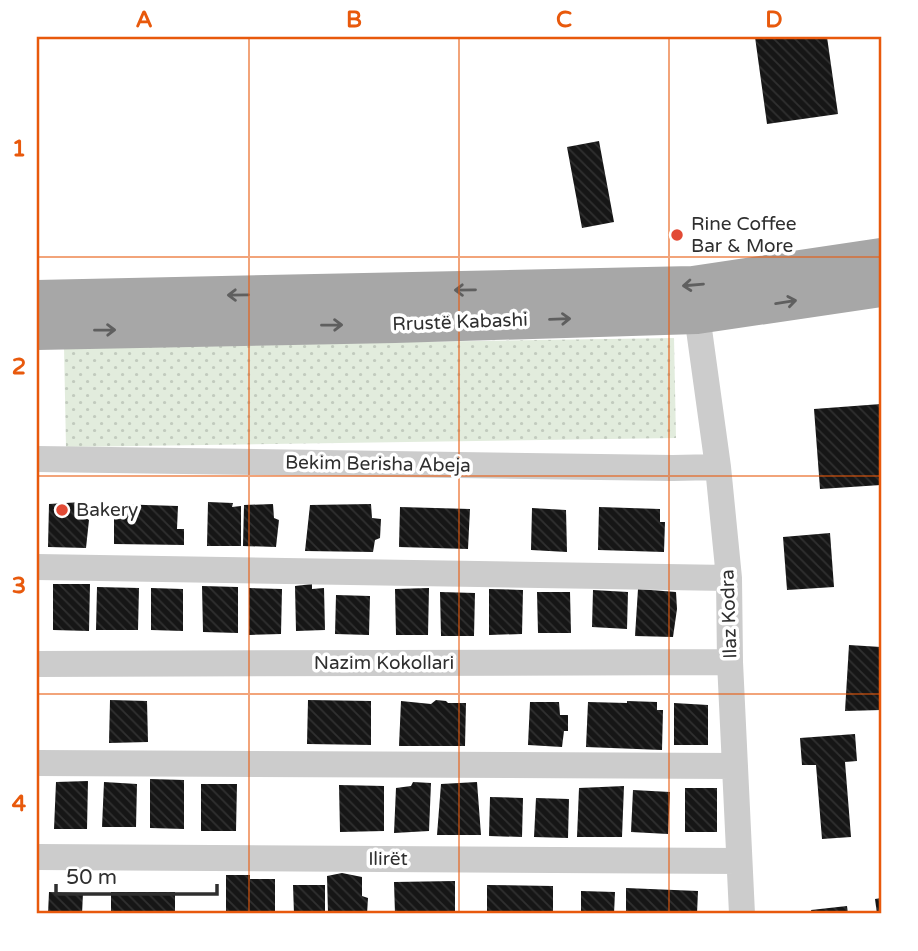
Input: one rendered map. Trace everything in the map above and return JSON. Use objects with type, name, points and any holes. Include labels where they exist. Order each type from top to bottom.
[{"type":"main road","name":"Rrustë Kabashi","points":[[37,299],[693,285],[881,257]]},
{"type":"main road","name":"Rrustë Kabashi","points":[[37,331],[697,316],[881,288]]},
{"type":"street","name":"Ilaz Kodra","points":[[697,316],[719,467],[729,578],[730,662],[742,914]]},
{"type":"street","name":"Bekim Berisha Abeja","points":[[37,459],[719,467]]},
{"type":"street","points":[[37,567],[729,578]]},
{"type":"street","name":"Nazim Kokollari","points":[[37,664],[730,662]]},
{"type":"street","points":[[37,763],[735,766]]},
{"type":"street","name":"Ilirët","points":[[37,857],[739,861]]},
{"type":"green space","points":[[674,338],[676,438],[66,447],[64,347]]},
{"type":"building","points":[[755,37],[827,37],[838,114],[767,124]]},
{"type":"building","points":[[599,141],[614,222],[582,228],[567,147]]},
{"type":"building","points":[[881,404],[881,485],[820,489],[814,409]]},
{"type":"building","points":[[82,502],[83,516],[89,520],[86,548],[48,547],[49,504]]},
{"type":"building","points":[[208,502],[241,506],[241,546],[207,546]]},
{"type":"building","points":[[114,504],[178,506],[177,529],[184,529],[184,545],[114,544]]},
{"type":"building","points":[[273,504],[274,518],[279,520],[276,547],[243,546],[244,505]]},
{"type":"building","points":[[371,504],[372,518],[381,519],[380,538],[375,540],[373,552],[305,551],[310,505]]},
{"type":"building","points":[[400,507],[470,509],[468,549],[399,547]]},
{"type":"building","points":[[599,507],[660,509],[660,522],[665,522],[664,552],[598,550]]},
{"type":"building","points":[[532,508],[566,510],[567,552],[531,550]]},
{"type":"building","points":[[830,533],[834,587],[787,590],[783,537]]},
{"type":"building","points":[[53,584],[90,584],[89,631],[53,630]]},
{"type":"building","points":[[312,584],[312,589],[324,588],[325,630],[296,631],[295,586]]},
{"type":"building","points":[[202,586],[238,587],[238,633],[203,632]]},
{"type":"building","points":[[97,587],[139,588],[138,630],[96,630]]},
{"type":"building","points":[[151,588],[183,589],[183,631],[151,630]]},
{"type":"building","points":[[249,588],[282,589],[281,634],[249,635]]},
{"type":"building","points":[[429,588],[428,635],[396,635],[395,589]]},
{"type":"building","points":[[489,589],[523,590],[522,634],[489,635]]},
{"type":"building","points":[[638,589],[676,592],[677,609],[673,637],[635,636]]},
{"type":"building","points":[[593,590],[628,592],[627,629],[592,627]]},
{"type":"building","points":[[440,592],[475,593],[474,636],[441,636]]},
{"type":"building","points":[[537,592],[570,592],[571,633],[538,633]]},
{"type":"building","points":[[336,595],[370,596],[369,635],[335,634]]},
{"type":"building","points":[[849,645],[881,647],[881,710],[845,711]]},
{"type":"building","points":[[110,700],[147,701],[148,742],[109,743]]},
{"type":"building","points":[[308,700],[371,701],[371,745],[307,744]]},
{"type":"building","points":[[436,700],[466,703],[465,746],[399,746],[401,701],[431,704]]},
{"type":"building","points":[[530,702],[559,702],[560,715],[568,715],[568,731],[564,731],[562,747],[528,745]]},
{"type":"building","points":[[588,702],[657,702],[657,710],[663,710],[662,750],[586,747]]},
{"type":"building","points":[[674,703],[708,705],[708,745],[674,745]]},
{"type":"building","points":[[855,734],[857,761],[845,762],[851,837],[822,839],[816,765],[802,765],[800,738]]},
{"type":"building","points":[[150,779],[184,780],[184,829],[150,828]]},
{"type":"building","points":[[88,781],[87,829],[54,829],[56,782]]},
{"type":"building","points":[[104,782],[137,784],[136,827],[102,827]]},
{"type":"building","points":[[413,782],[431,783],[429,831],[394,833],[396,788],[411,786]]},
{"type":"building","points":[[477,782],[481,835],[437,835],[441,784]]},
{"type":"building","points":[[201,784],[237,784],[236,831],[201,831]]},
{"type":"building","points":[[339,785],[384,786],[384,831],[340,832]]},
{"type":"building","points":[[624,786],[622,837],[577,837],[579,788]]},
{"type":"building","points":[[685,788],[717,788],[717,832],[685,832]]},
{"type":"building","points":[[633,790],[670,792],[668,834],[631,832]]},
{"type":"building","points":[[490,797],[523,798],[522,837],[489,836]]},
{"type":"building","points":[[536,798],[569,799],[568,838],[534,837]]},
{"type":"building","points":[[342,873],[362,877],[362,896],[368,898],[367,914],[328,914],[327,876]]},
{"type":"building","points":[[226,875],[275,879],[275,914],[226,914]]},
{"type":"building","points":[[455,881],[455,914],[395,914],[394,882]]},
{"type":"building","points":[[293,885],[325,885],[325,914],[294,914]]},
{"type":"building","points":[[487,885],[553,886],[553,914],[487,914]]},
{"type":"building","points":[[626,888],[698,891],[697,914],[626,914]]},
{"type":"building","points":[[581,891],[615,892],[614,914],[581,914]]},
{"type":"building","points":[[49,892],[83,893],[82,914],[48,914]]},
{"type":"building","points":[[111,892],[175,892],[175,914],[111,914]]},
{"type":"building","points":[[881,898],[881,914],[877,914],[875,899]]},
{"type":"building","points":[[847,906],[848,914],[812,914],[811,910]]},
{"type":"place","name":"Rine Coffee Bar & More","points":[[677,235]]},
{"type":"place","name":"Bakery","points":[[62,510]]}]
